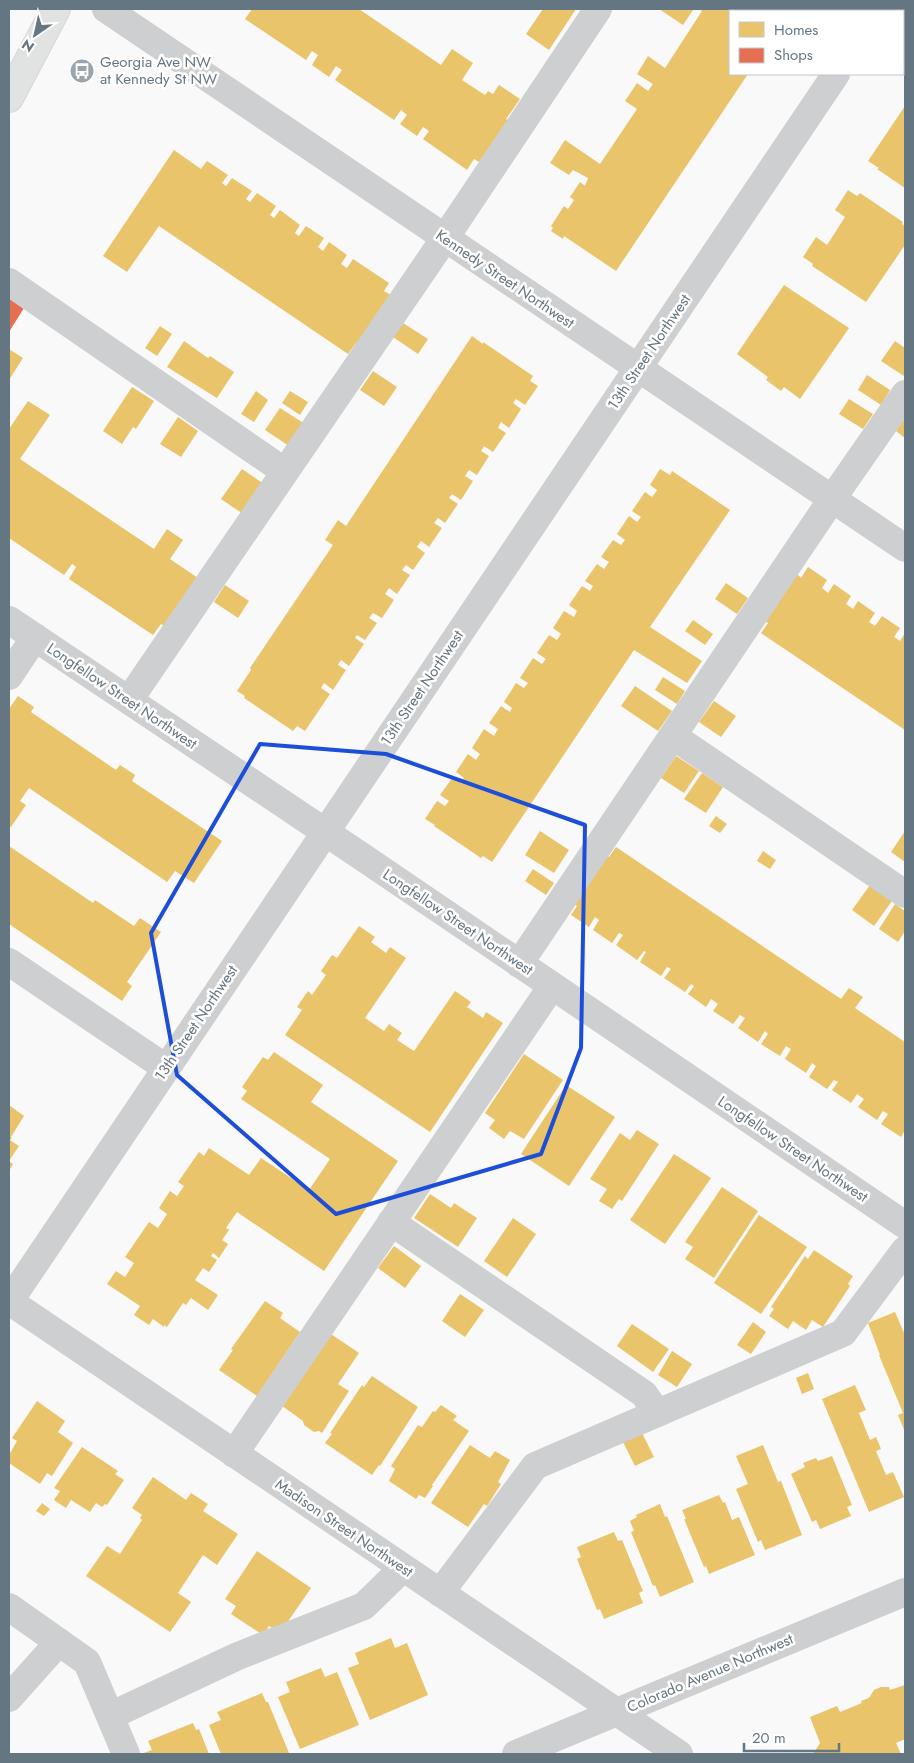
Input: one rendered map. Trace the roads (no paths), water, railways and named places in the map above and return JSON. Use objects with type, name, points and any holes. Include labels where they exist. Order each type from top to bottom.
[{"type":"highway","points":[[9,98],[56,9]]},
{"type":"street","name":"Kennedy Street Northwest","points":[[106,9],[905,548]]},
{"type":"street","points":[[129,700],[445,238],[598,9]]},
{"type":"street","name":"13th Street Northwest","points":[[9,1301],[835,75]]},
{"type":"street","points":[[9,282],[284,471]]},
{"type":"street","points":[[519,964],[832,499],[905,394]]},
{"type":"street","name":"Longfellow Street Northwest","points":[[9,620],[905,1225]]},
{"type":"street","points":[[9,676],[35,638]]},
{"type":"street","points":[[673,736],[905,894]]},
{"type":"street","points":[[9,962],[166,1068]]},
{"type":"street","points":[[234,1454],[552,986]]},
{"type":"street","points":[[391,1222],[644,1394],[657,1413]]},
{"type":"street","points":[[440,1593],[535,1466],[843,1333],[905,1250]]},
{"type":"street","name":"Madison Street Northwest","points":[[9,1301],[679,1754]]},
{"type":"street","points":[[110,1716],[238,1656],[364,1606],[403,1568]]},
{"type":"street","name":"Colorado Avenue Northwest","points":[[516,1754],[905,1592]]},
{"type":"street","points":[[9,1607],[87,1662],[126,1754]]},
{"type":"street","points":[[9,1698],[59,1642]]},
{"type":"place","name":"Georgia Ave NW at Kennedy St NW","points":[[82,71]]}]
